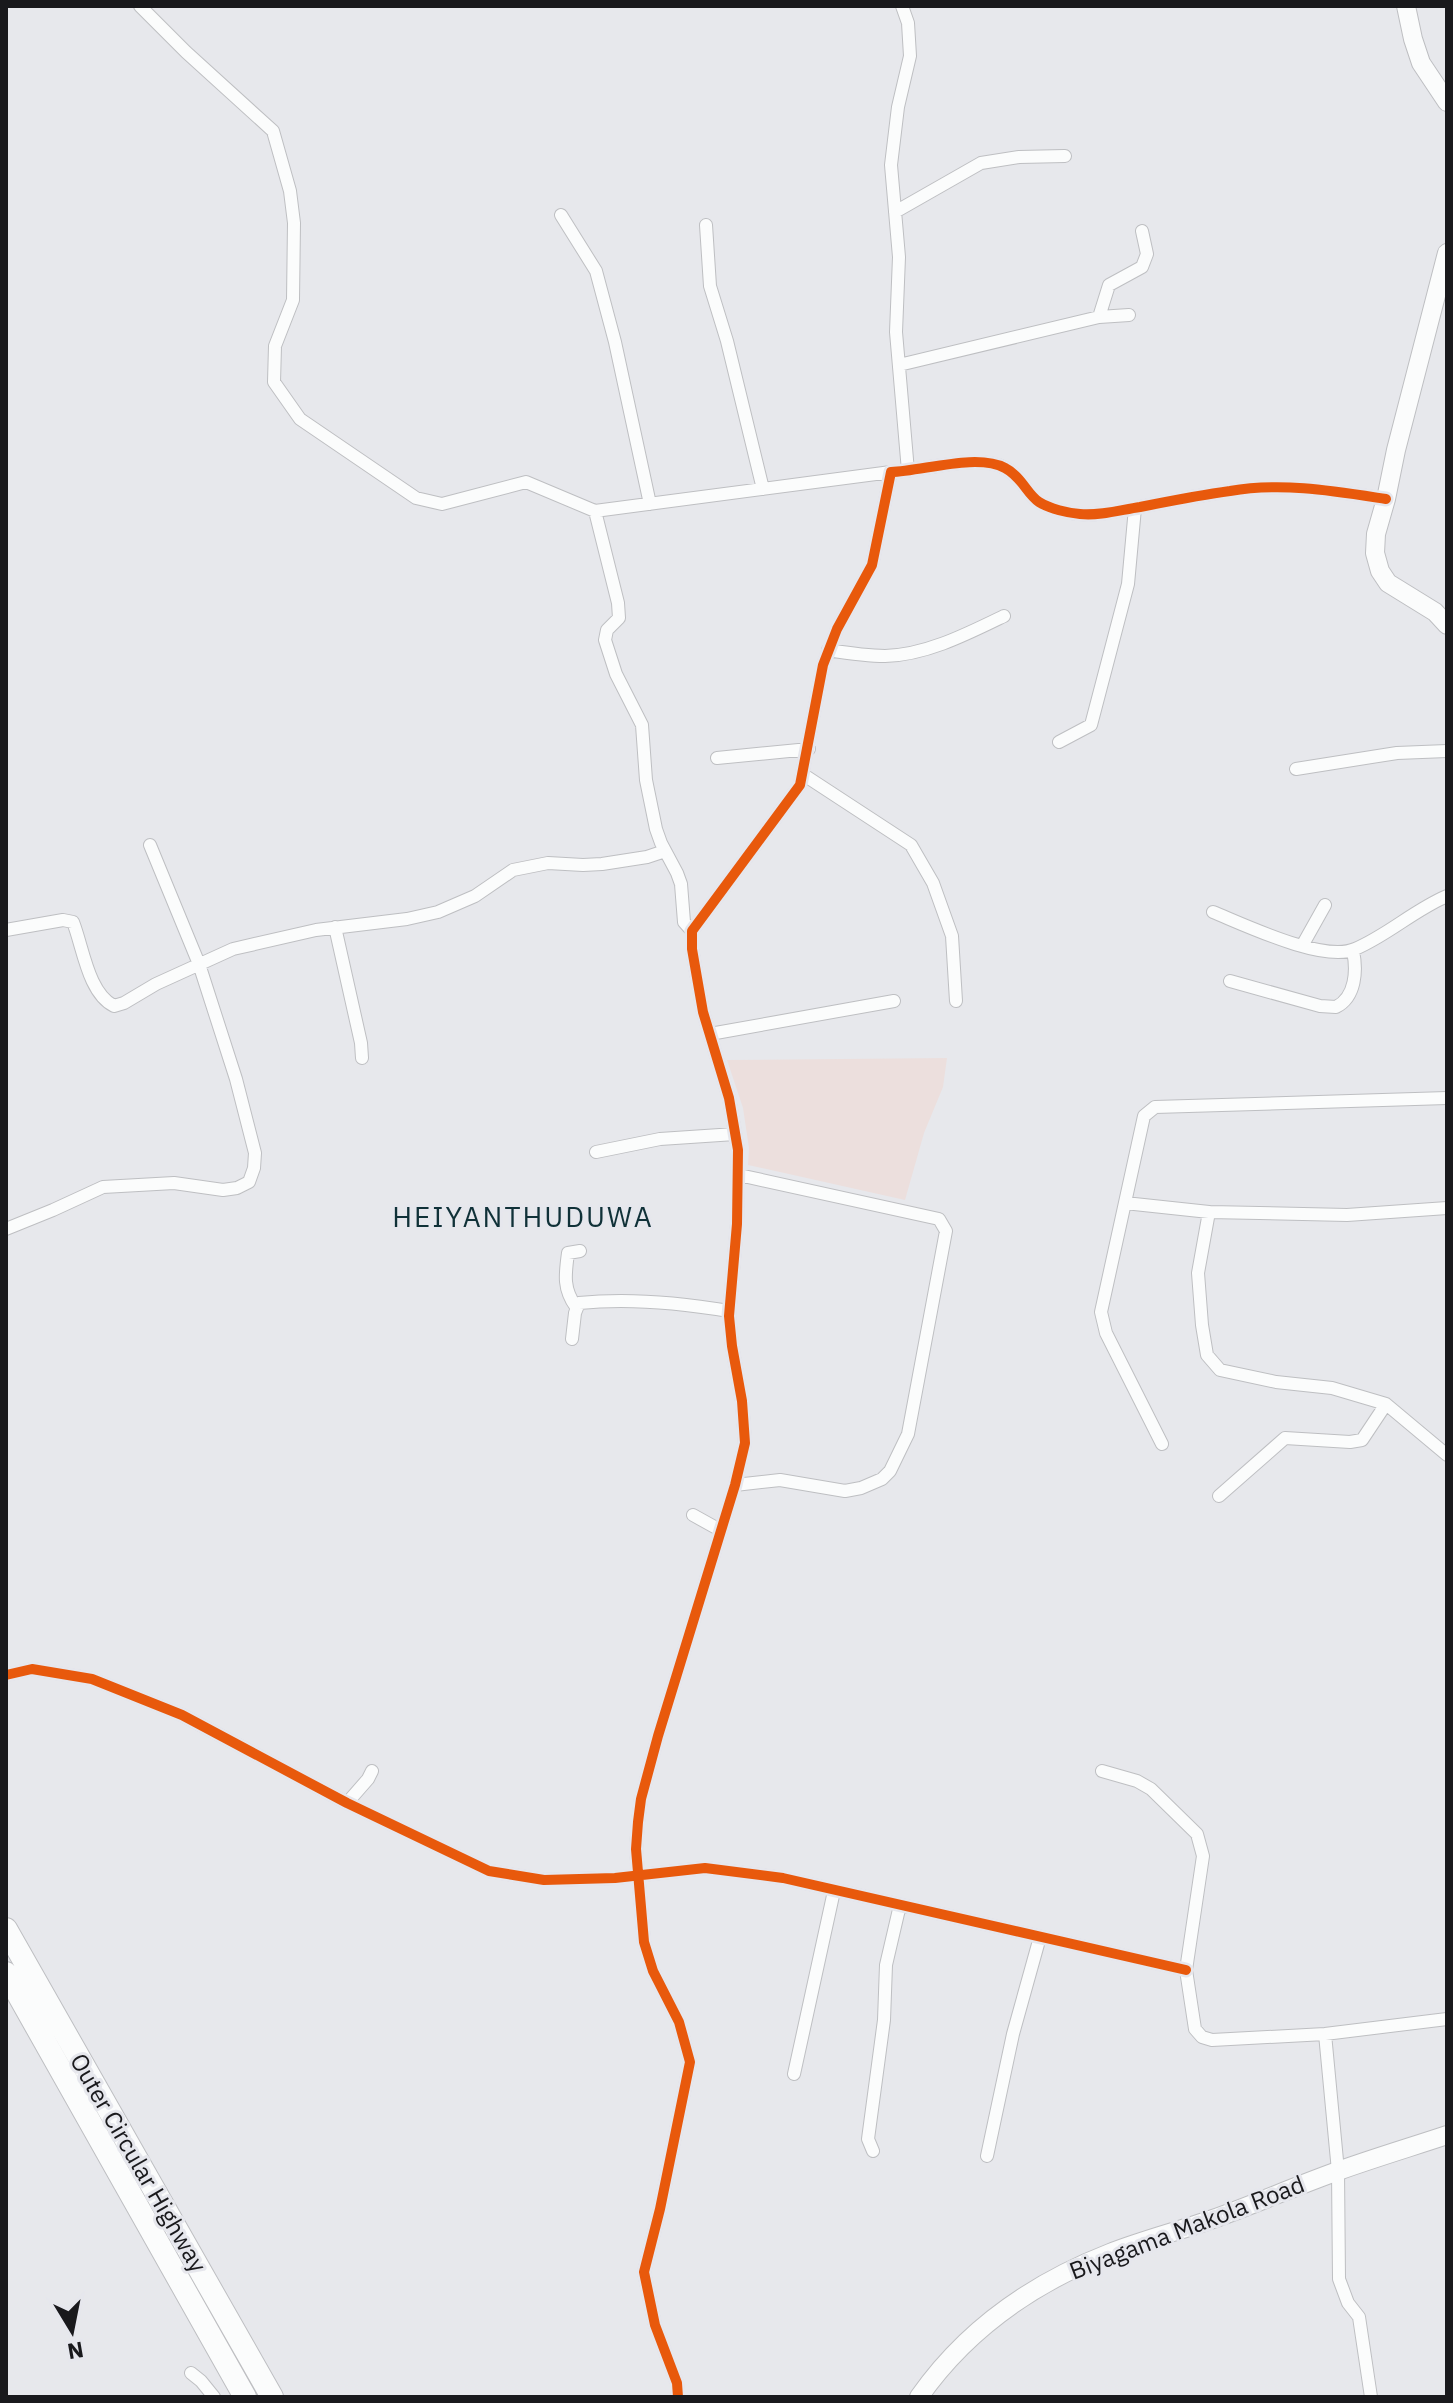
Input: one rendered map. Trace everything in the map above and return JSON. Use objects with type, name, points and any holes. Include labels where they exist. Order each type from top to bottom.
[{"type":"highway","name":"Outer Circular Highway","points":[[6,1929],[272,2397]]},
{"type":"highway","name":"Outer Circular Highway","points":[[6,1973],[245,2397]]},
{"type":"main road","points":[[1406,6],[1421,63],[1447,102]]},
{"type":"main road","points":[[1447,253],[1396,450],[1376,534],[1375,553],[1380,571],[1388,583],[1435,612],[1447,625]]},
{"type":"main road","name":"Biyagama Makola Road","points":[[919,2397],[964,2342],[1035,2289],[1061,2275],[1110,2253],[1447,2135]]},
{"type":"street","points":[[140,6],[273,131],[290,191],[294,223],[293,300],[275,346],[274,382],[300,419],[416,498],[442,504],[526,482],[595,511],[891,472],[989,463],[1004,467],[1017,477],[1038,502],[1082,514],[1271,486],[1386,499]]},
{"type":"street","points":[[902,6],[908,23],[910,56],[898,107],[891,165],[899,257],[896,332],[908,471]]},
{"type":"street","points":[[895,212],[981,163],[1019,157],[1065,156]]},
{"type":"street","points":[[561,215],[596,271],[615,342],[650,504]]},
{"type":"street","points":[[706,225],[710,286],[727,341],[763,489]]},
{"type":"street","points":[[1099,317],[1109,285],[1142,267],[1147,254],[1142,231]]},
{"type":"street","points":[[899,365],[1099,317],[1129,315]]},
{"type":"street","points":[[678,2397],[677,2383],[655,2325],[644,2272],[690,2062],[679,2022],[653,1971],[644,1942],[636,1849],[641,1799],[745,1443],[745,1423],[729,1331],[739,1175],[735,1134],[725,1083],[699,988],[692,931],[793,795],[804,775],[819,682],[828,650],[872,565],[891,472]]},
{"type":"street","points":[[1059,742],[1091,725],[1128,584],[1135,508]]},
{"type":"street","points":[[595,511],[614,580],[619,614],[605,634],[605,640],[616,674],[642,725],[646,780],[656,829],[673,861],[681,884],[684,922],[692,931]]},
{"type":"street","points":[[828,650],[887,656],[907,653],[934,646],[1004,616]]},
{"type":"street","points":[[717,758],[809,749]]},
{"type":"street","points":[[1296,769],[1397,753],[1447,751]]},
{"type":"street","points":[[804,775],[911,845],[933,883],[952,936],[956,1001]]},
{"type":"street","points":[[6,1229],[103,1187],[174,1183],[223,1190],[249,1182],[255,1153],[236,1079],[199,964],[150,845]]},
{"type":"street","points":[[6,930],[63,920],[73,922],[95,986],[104,1001],[114,1006],[233,949],[335,927],[407,919],[438,912],[475,896],[513,870],[548,863],[602,864],[665,851]]},
{"type":"street","points":[[1213,912],[1302,946],[1332,952],[1353,951],[1447,896]]},
{"type":"street","points":[[1302,946],[1325,905]]},
{"type":"street","points":[[335,927],[362,1058]]},
{"type":"street","points":[[1230,981],[1320,1006],[1336,1007],[1347,998],[1355,976],[1353,951]]},
{"type":"street","points":[[710,1034],[894,1001]]},
{"type":"street","points":[[1162,1444],[1106,1333],[1101,1312],[1144,1116],[1155,1107],[1447,1098]]},
{"type":"street","points":[[596,1152],[660,1139],[735,1134]]},
{"type":"street","points":[[735,1485],[780,1480],[845,1491],[882,1479],[890,1471],[908,1434],[946,1231],[939,1219],[739,1175]]},
{"type":"street","points":[[1125,1203],[1209,1212],[1347,1215],[1447,1208]]},
{"type":"street","points":[[1209,1212],[1198,1273],[1207,1355],[1220,1370],[1276,1382],[1332,1388],[1386,1404],[1447,1455]]},
{"type":"street","points":[[572,1339],[576,1307],[566,1294],[567,1261],[568,1253],[580,1251]]},
{"type":"street","points":[[576,1307],[584,1303],[617,1302],[681,1304],[729,1311]]},
{"type":"street","points":[[1219,1496],[1285,1438],[1362,1440],[1386,1404]]},
{"type":"street","points":[[693,1515],[720,1530]]},
{"type":"street","points":[[6,1675],[32,1669],[92,1679],[182,1715],[347,1803],[489,1871],[544,1880],[615,1878],[705,1868],[783,1878],[1186,1970]]},
{"type":"street","points":[[347,1803],[372,1771]]},
{"type":"street","points":[[1102,1771],[1137,1781],[1151,1789],[1197,1834],[1203,1856],[1186,1970],[1195,2029],[1202,2037],[1207,2040],[1325,2034],[1447,2019]]},
{"type":"street","points":[[794,2074],[834,1891]]},
{"type":"street","points":[[873,2151],[868,2139],[884,2020],[886,1965],[900,1905]]},
{"type":"street","points":[[987,2156],[1013,2034],[1040,1937]]},
{"type":"street","points":[[1325,2034],[1338,2171],[1339,2279],[1348,2303],[1359,2317],[1371,2397]]},
{"type":"street","points":[[191,2373],[214,2397]]},
{"type":"shaded area","points":[[947,1058],[943,1087],[924,1133],[905,1200],[748,1165],[749,1148],[743,1108],[727,1060]]},
{"type":"cycle path","points":[[678,2397],[677,2383],[655,2325],[644,2272],[690,2062],[679,2022],[653,1971],[644,1942],[636,1849],[641,1799],[745,1443],[729,1316],[737,1224],[738,1150],[729,1098],[703,1012],[692,949],[692,931],[800,785],[823,665],[837,629],[872,565],[891,472],[965,462],[993,464],[1011,472],[1039,502],[1080,514],[1269,487],[1386,499]]},
{"type":"cycle path","points":[[6,1675],[32,1669],[92,1679],[182,1715],[347,1803],[489,1871],[544,1880],[615,1878],[705,1868],[783,1878],[1186,1970]]},
{"type":"district","name":"HEIYANTHUDUWA","points":[[523,1217]]}]
